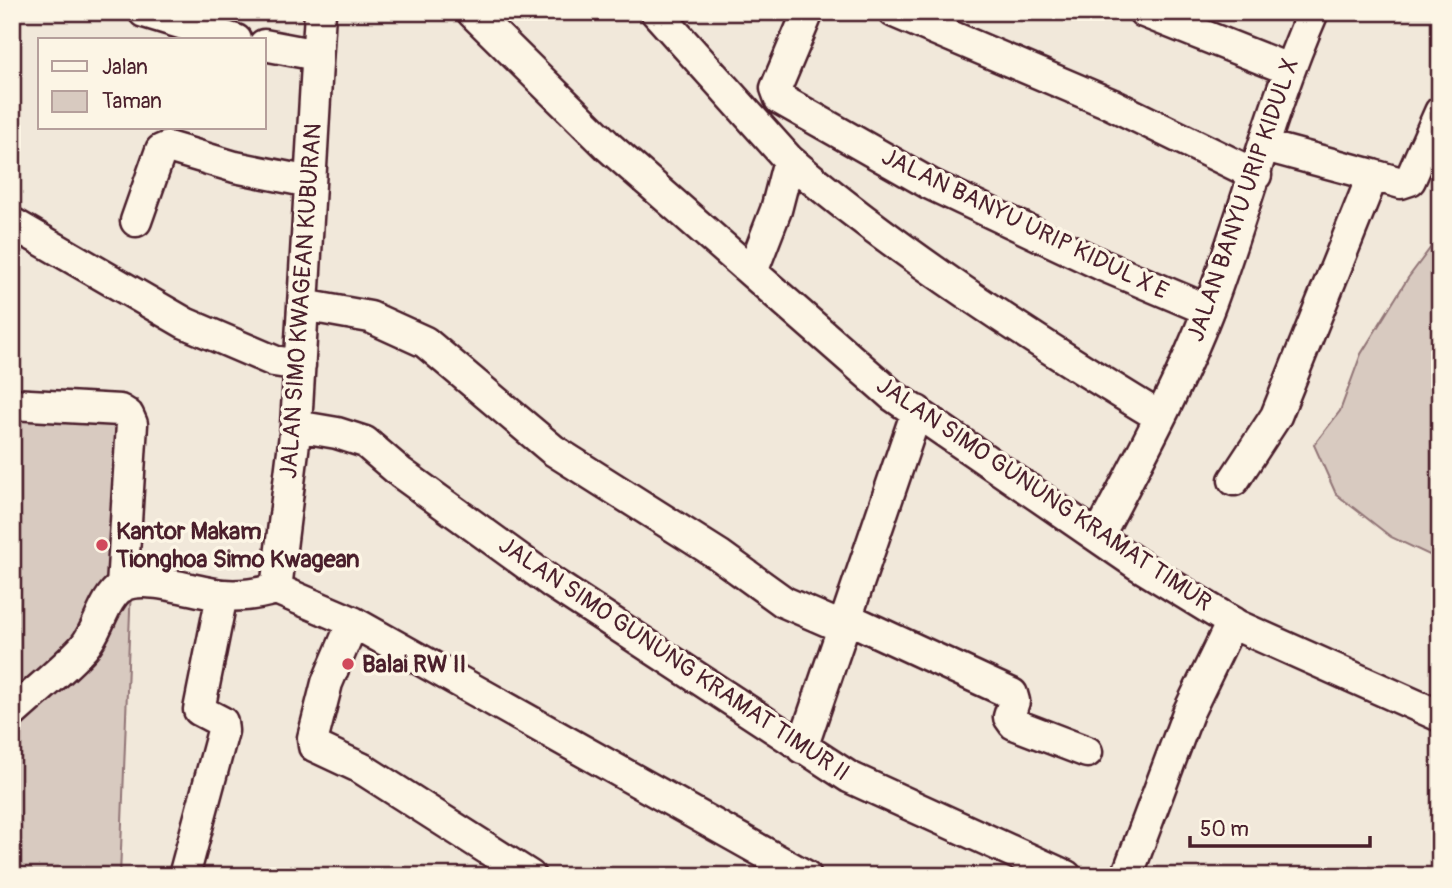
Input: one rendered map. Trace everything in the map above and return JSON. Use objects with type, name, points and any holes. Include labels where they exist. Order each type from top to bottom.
[{"type":"street","points":[[144,12],[229,38]]},
{"type":"street","name":"JALAN SIMO KWAGEAN KUBURAN","points":[[276,589],[296,426],[320,12]]},
{"type":"street","name":"JALAN SIMO GUNUNG KRAMAT TIMUR","points":[[472,12],[609,147],[893,396],[1098,537],[1232,622],[1397,699],[1440,716]]},
{"type":"street","points":[[656,12],[789,160],[837,201],[1063,358],[1160,417]]},
{"type":"street","name":"JALAN BANYU URIP KIDUL X E","points":[[808,12],[776,88],[780,99],[930,184],[1104,266],[1208,310]]},
{"type":"street","points":[[894,12],[1111,104],[1256,175]]},
{"type":"street","name":"JALAN BANYU URIP KIDUL X","points":[[1098,537],[1160,417],[1208,310],[1256,175],[1288,69],[1313,12]]},
{"type":"street","points":[[1154,14],[1288,69]]},
{"type":"street","points":[[266,45],[317,55]]},
{"type":"street","points":[[1265,146],[1401,183],[1410,180],[1440,112]]},
{"type":"street","points":[[136,221],[161,150],[168,147],[235,167],[310,182]]},
{"type":"street","points":[[752,272],[776,210],[789,160]]},
{"type":"street","points":[[1234,480],[1276,416],[1373,176]]},
{"type":"street","points":[[12,223],[185,323],[274,361],[300,365]]},
{"type":"street","points":[[303,305],[370,317],[425,342],[553,450],[719,555],[784,602],[846,623],[1012,694],[1014,701],[1009,717],[1014,724],[1087,752]]},
{"type":"street","points":[[12,404],[120,410],[128,415],[132,424],[122,587]]},
{"type":"street","points":[[802,748],[916,411]]},
{"type":"street","name":"JALAN SIMO GUNUNG KRAMAT TIMUR II","points":[[296,426],[337,433],[365,442],[401,473],[554,584],[849,777],[1066,876]]},
{"type":"street","points":[[12,713],[84,647],[97,629],[109,601],[122,587],[140,583],[160,584],[222,595],[248,596],[276,589],[353,622],[806,876]]},
{"type":"street","points":[[184,876],[223,731],[222,722],[202,714],[199,710],[222,595]]},
{"type":"street","points":[[353,622],[327,683],[313,738],[314,746],[361,768],[530,876]]},
{"type":"street","points":[[1127,876],[1188,713],[1232,622]]},
{"type":"green space","points":[[1440,235],[1440,560],[1391,537],[1336,494],[1314,445],[1340,411],[1361,354],[1408,278]]},
{"type":"green space","points":[[12,400],[138,400],[120,876],[12,876]]},
{"type":"place","name":"Kantor Makam Tionghoa Simo Kwagean","points":[[102,545]]},
{"type":"place","name":"Balai RW II","points":[[348,664]]}]
